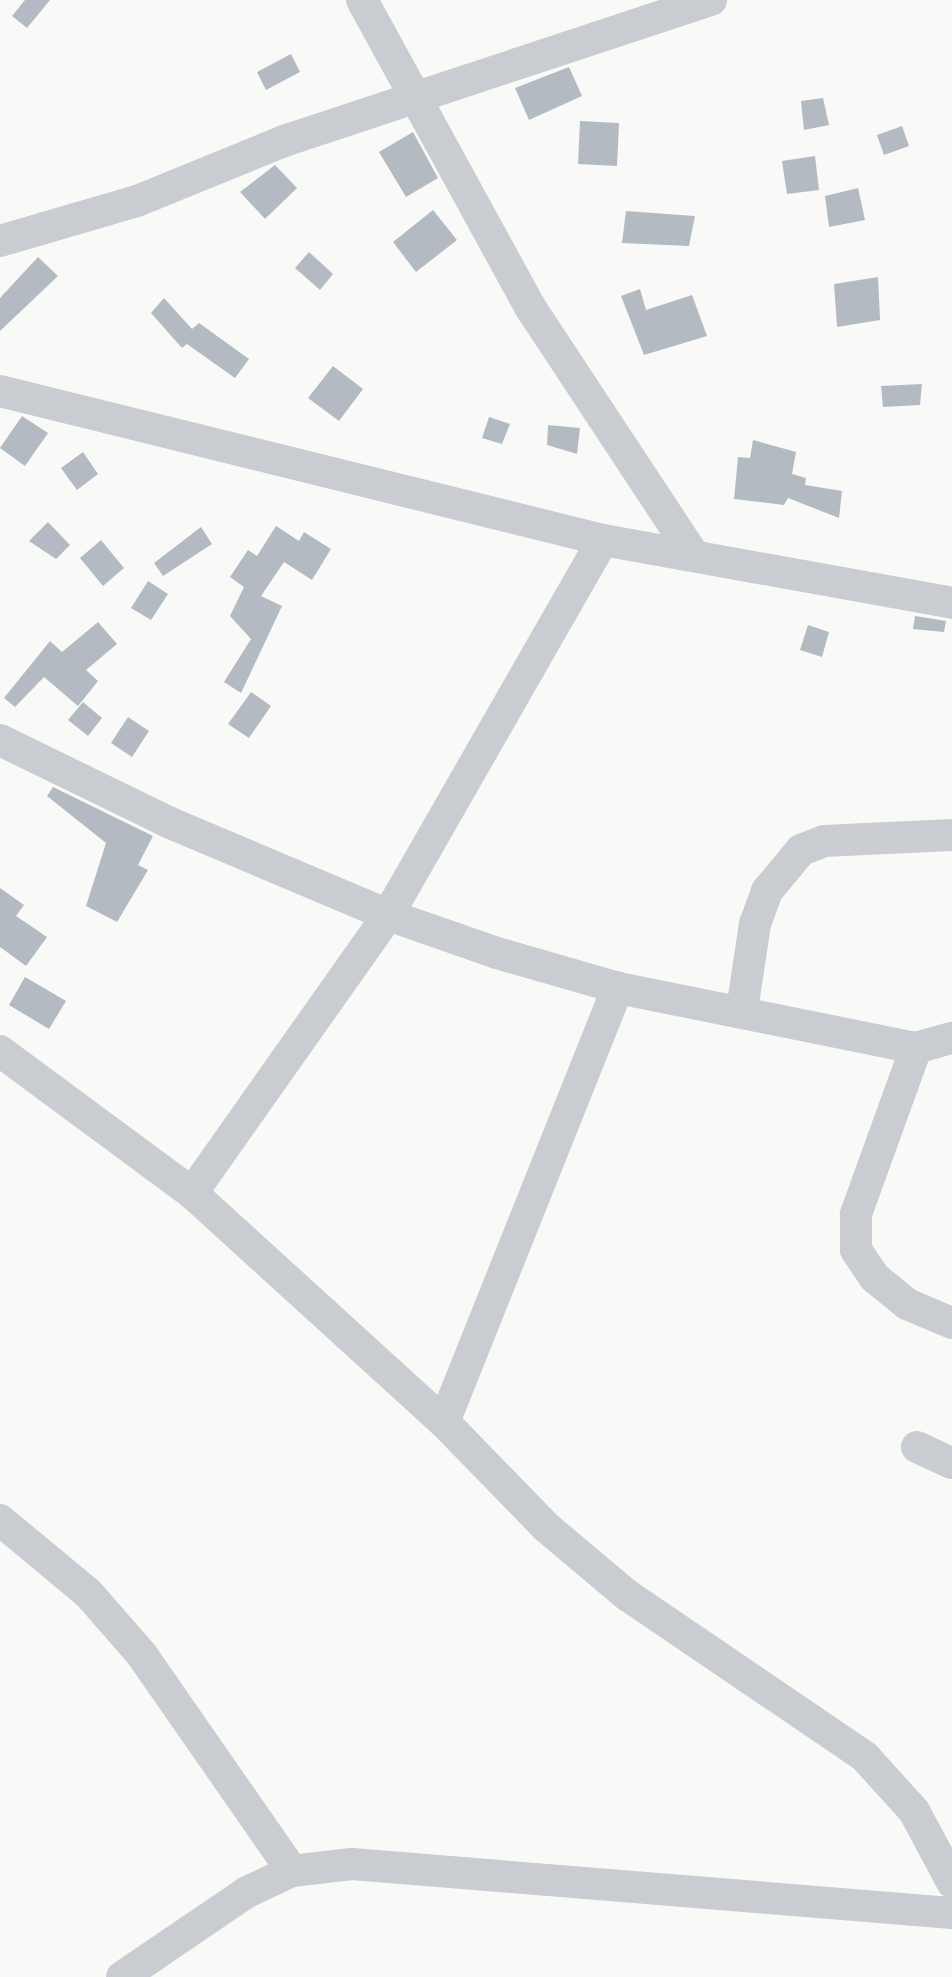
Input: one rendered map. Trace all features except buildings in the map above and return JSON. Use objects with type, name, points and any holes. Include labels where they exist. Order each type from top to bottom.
[{"type":"street","points":[[362,0],[530,307],[694,556]]},
{"type":"street","points":[[0,241],[137,201],[413,98],[711,0]]},
{"type":"street","points":[[0,391],[603,540],[952,603]]},
{"type":"street","points":[[192,1193],[388,915],[603,540]]},
{"type":"street","points":[[0,740],[168,822],[388,915],[618,988],[742,1010],[916,1048],[952,1038]]},
{"type":"street","points":[[742,1010],[755,924],[767,891],[801,850],[824,841],[952,835]]},
{"type":"street","points":[[444,1422],[618,988]]},
{"type":"street","points":[[916,1048],[856,1214],[856,1250],[874,1277],[907,1304],[952,1323]]},
{"type":"street","points":[[0,1051],[192,1193],[444,1422],[546,1527],[627,1595],[865,1757],[914,1811],[952,1882]]},
{"type":"street","points":[[917,1447],[952,1463]]},
{"type":"street","points":[[0,1520],[88,1593],[142,1655],[292,1871]]},
{"type":"street","points":[[122,1977],[206,1916],[292,1871],[352,1864],[952,1913]]}]
